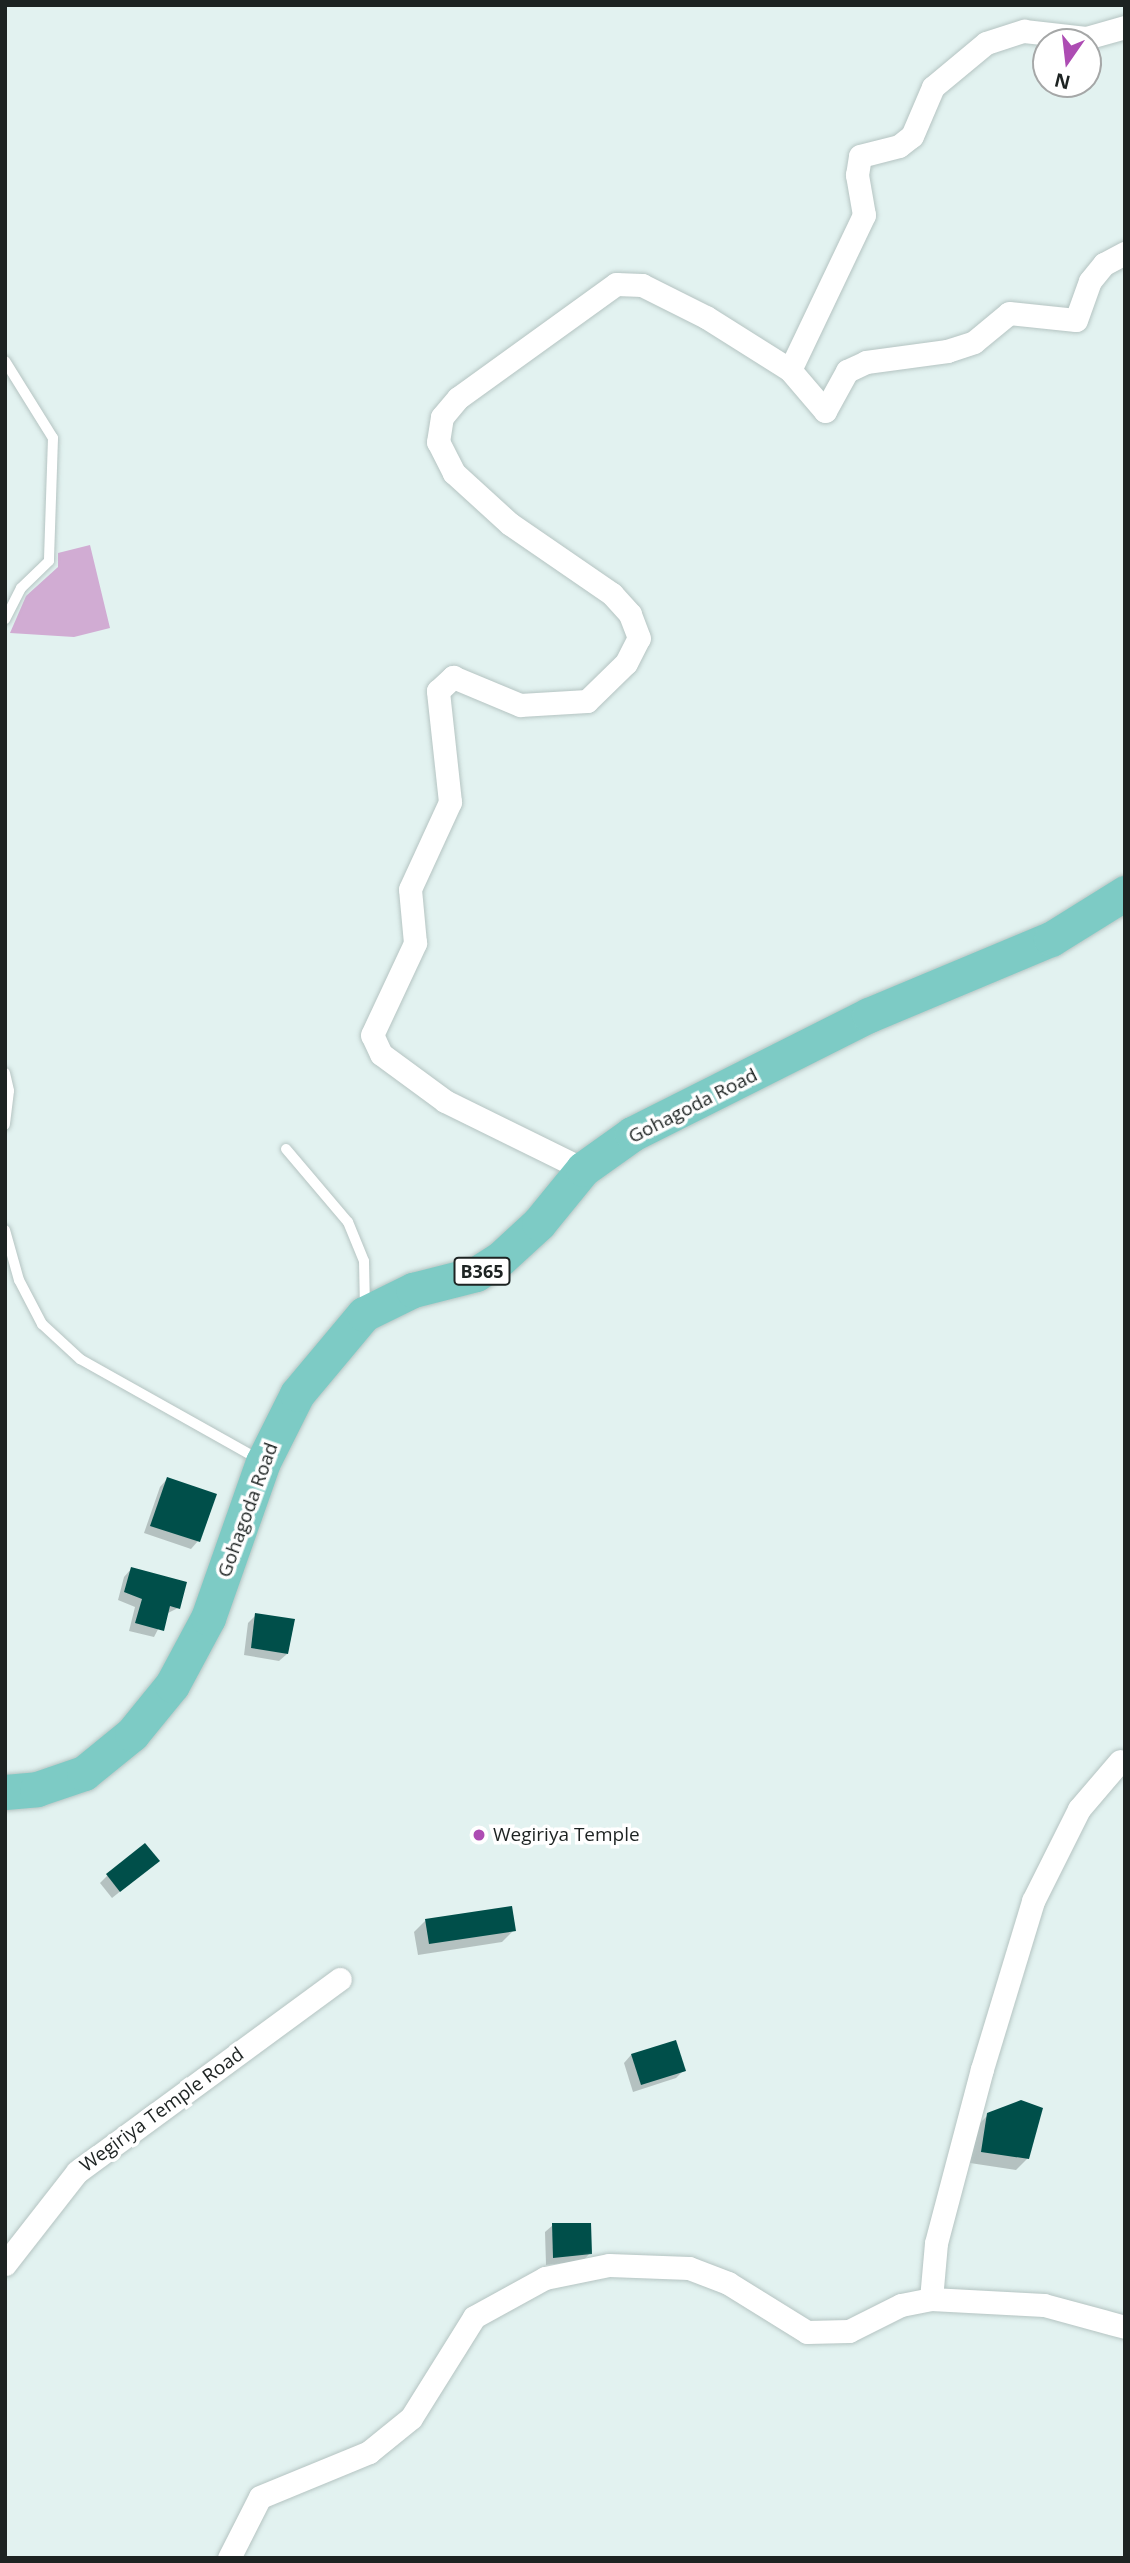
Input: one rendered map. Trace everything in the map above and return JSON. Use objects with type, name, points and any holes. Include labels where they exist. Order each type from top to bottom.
[{"type":"main road","name":"Gohagoda Road","points":[[5,1792],[37,1789],[83,1773],[132,1734],[172,1685],[208,1618],[263,1462],[297,1394],[364,1314],[413,1290],[465,1279],[500,1259],[539,1223],[583,1169],[632,1134],[869,1015],[1051,939],[1125,893]]},
{"type":"street","points":[[790,370],[864,215],[857,176],[860,156],[899,146],[912,136],[933,87],[986,43],[1024,31],[1086,38],[1125,27]]},
{"type":"street","points":[[583,1169],[445,1101],[381,1054],[372,1035],[415,943],[410,889],[450,802],[438,691],[453,677],[520,705],[587,701],[626,663],[639,638],[630,614],[612,594],[510,524],[454,472],[438,442],[442,417],[458,398],[616,284],[642,285],[706,317],[790,370],[825,411],[847,371],[866,362],[947,351],[974,342],[1009,313],[1076,320],[1090,281],[1104,264],[1125,253]]},
{"type":"street","points":[[931,2299],[936,2243],[1033,1900],[1079,1809],[1120,1762]]},
{"type":"street","name":"Wegiriya Temple Road","points":[[5,2264],[76,2172],[340,1979]]},
{"type":"street","points":[[229,2558],[260,2497],[369,2452],[411,2418],[474,2317],[545,2278],[609,2265],[689,2268],[728,2283],[807,2332],[849,2332],[901,2305],[931,2299],[1044,2305],[1125,2327]]},
{"type":"lane","points":[[5,361],[10,376],[53,438],[49,561],[20,588],[5,619]]},
{"type":"lane","points":[[5,1073],[9,1091],[5,1125]]},
{"type":"lane","points":[[286,1149],[348,1222],[364,1261],[364,1314]]},
{"type":"lane","points":[[5,1230],[19,1280],[42,1324],[80,1359],[263,1462]]},
{"type":"shaded area","points":[[90,545],[110,628],[74,637],[10,633],[26,596],[58,567],[58,553]]},
{"type":"building","points":[[167,1477],[217,1494],[200,1542],[150,1526]]},
{"type":"building","points":[[131,1567],[187,1582],[180,1609],[170,1606],[164,1631],[135,1623],[142,1599],[124,1592]]},
{"type":"building","points":[[255,1613],[295,1619],[288,1654],[251,1648]]},
{"type":"building","points":[[145,1843],[160,1861],[120,1892],[106,1874]]},
{"type":"building","points":[[512,1906],[516,1931],[429,1944],[425,1919]]},
{"type":"building","points":[[676,2040],[686,2071],[641,2085],[631,2054]]},
{"type":"building","points":[[1021,2100],[1043,2108],[1029,2159],[981,2152],[987,2113]]},
{"type":"building","points":[[552,2223],[591,2223],[592,2254],[553,2258]]},
{"type":"place","name":"Wegiriya Temple","points":[[479,1835]]}]
